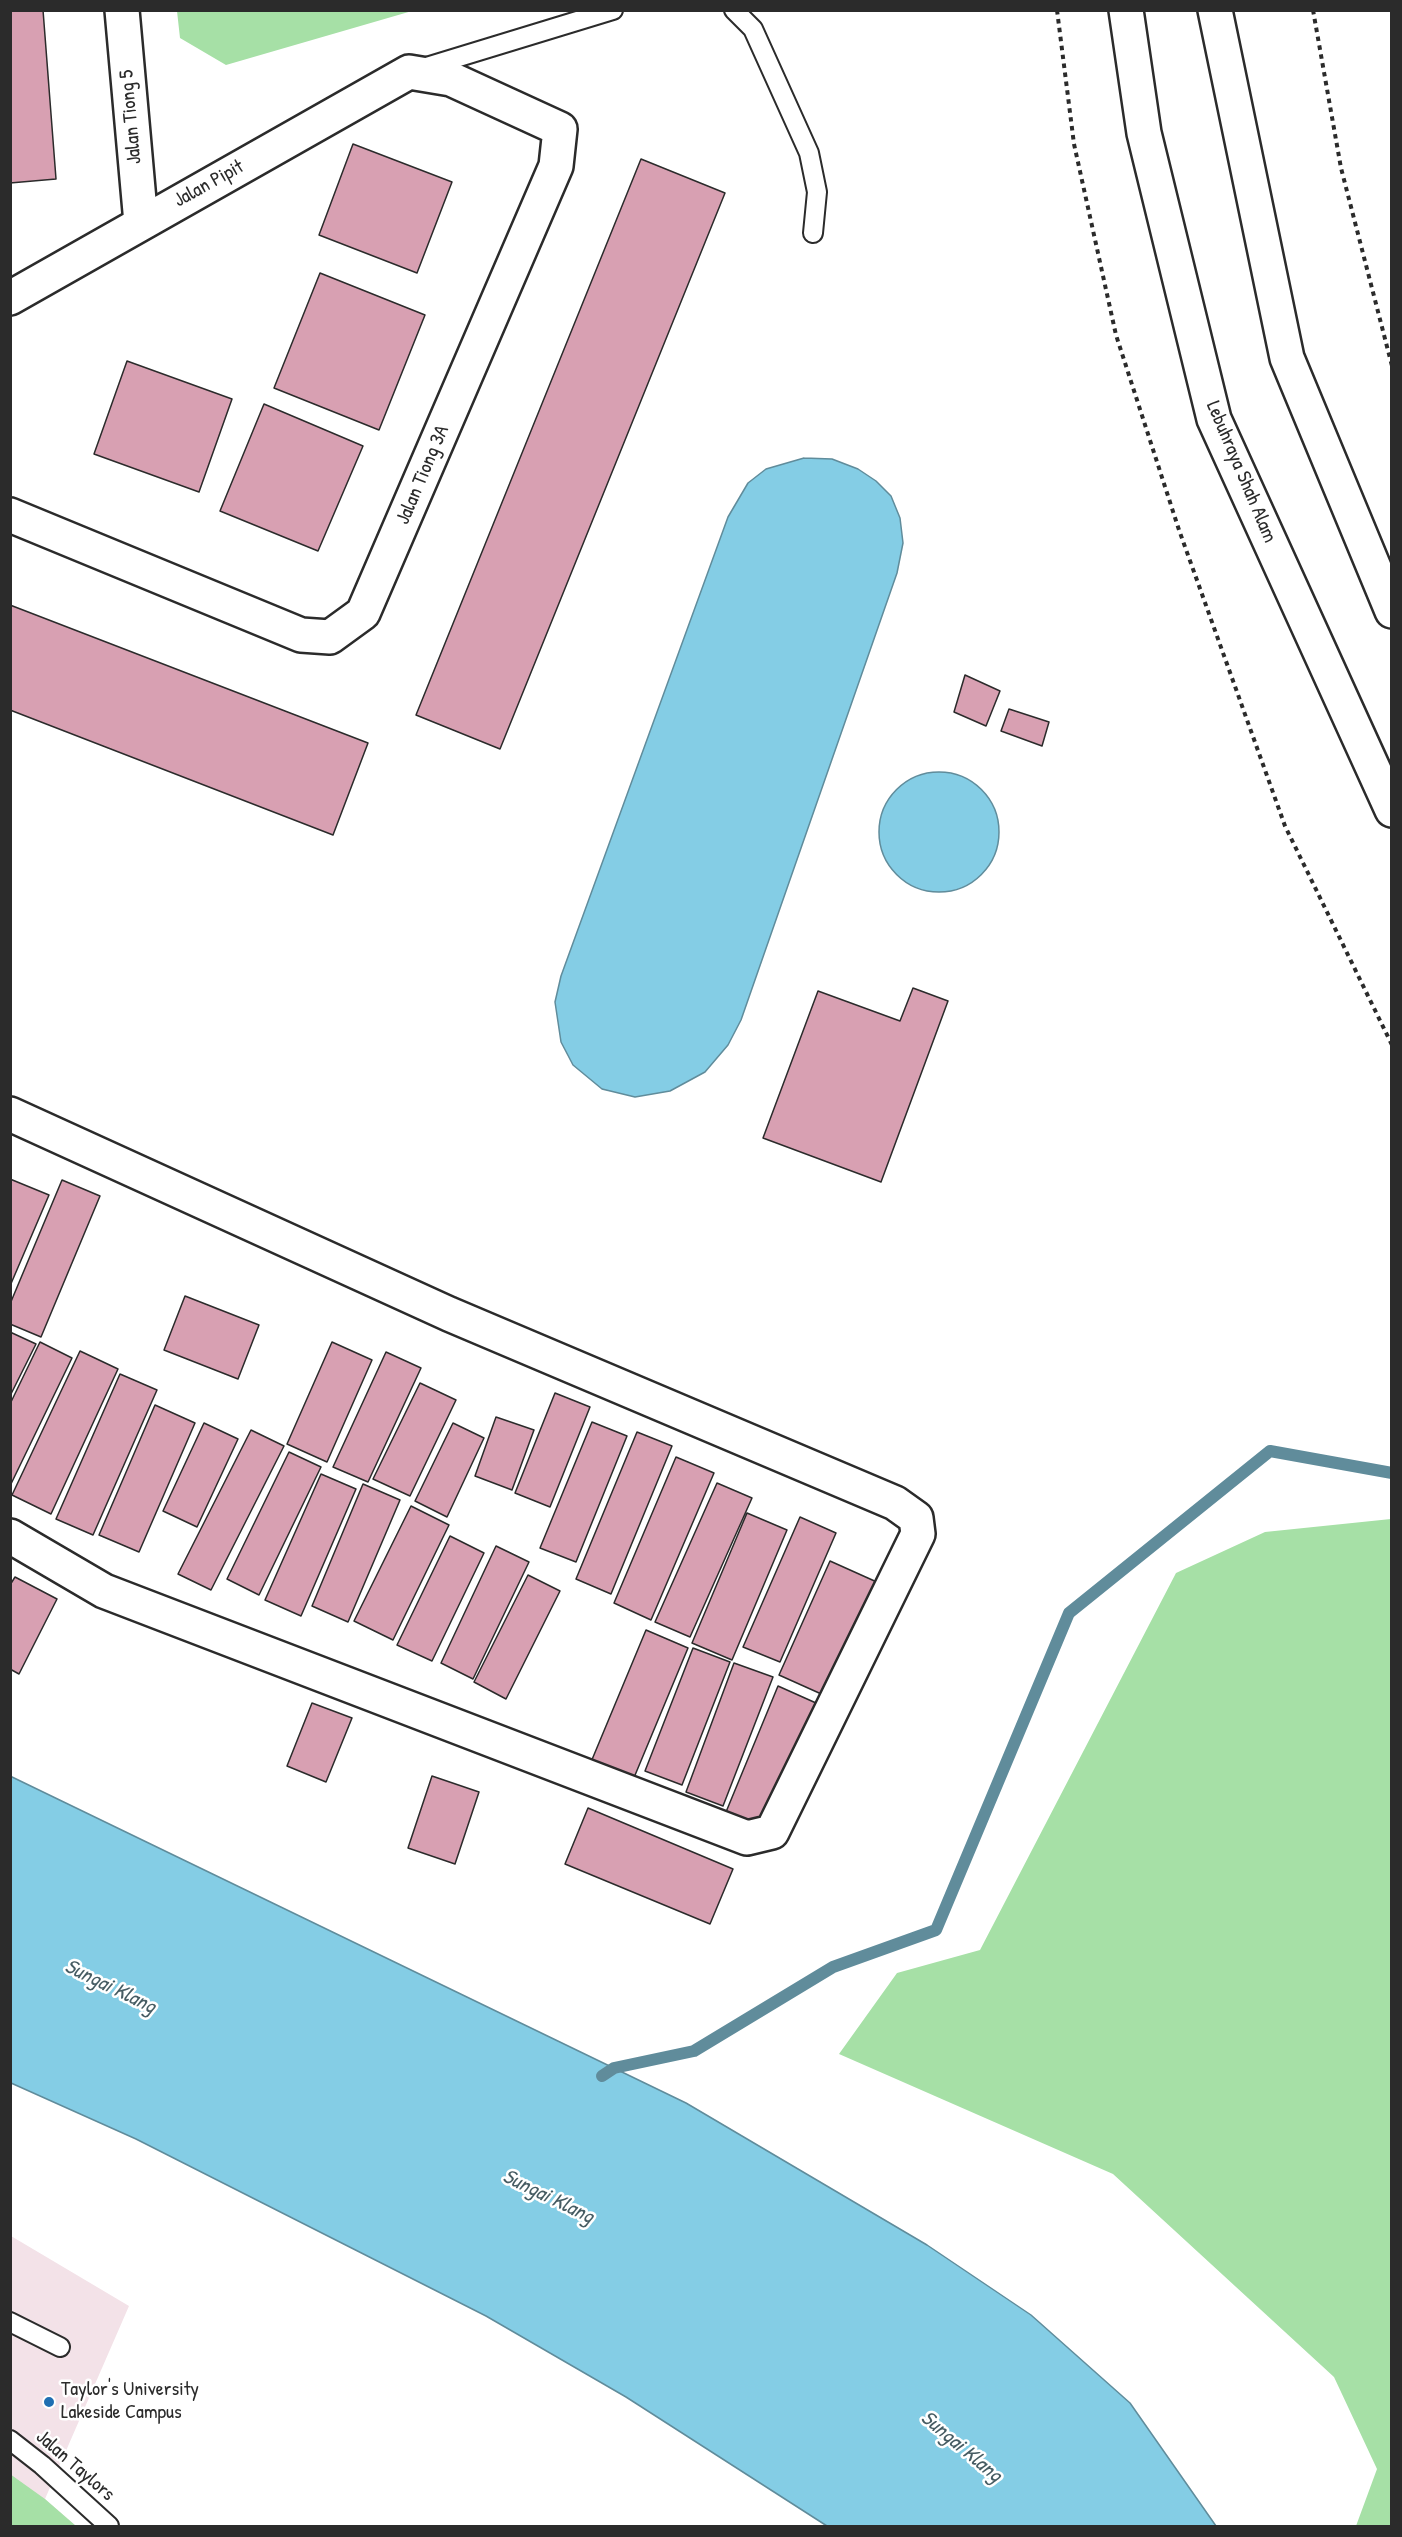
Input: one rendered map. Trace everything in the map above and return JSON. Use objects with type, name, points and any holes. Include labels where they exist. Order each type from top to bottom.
[{"type":"main road","name":"Jalan Tiong 5","points":[[122,10],[141,223]]},
{"type":"main road","name":"Lebuhraya Shah Alam","points":[[1126,10],[1144,133],[1214,419],[1392,810]]},
{"type":"main road","points":[[1215,10],[1287,358],[1392,611]]},
{"type":"main road","name":"Jalan Pipit","points":[[10,298],[409,72]]},
{"type":"main road","name":"Jalan Tiong 3A","points":[[10,515],[301,635],[330,637],[363,613],[556,166],[560,129],[452,79],[409,72]]},
{"type":"main road","points":[[10,1114],[449,1314],[895,1503],[916,1518],[918,1534],[772,1832],[747,1838],[104,1591],[10,1536]]},
{"type":"lane","points":[[409,72],[613,10]]},
{"type":"lane","points":[[734,10],[753,29],[809,153],[817,192],[813,233]]},
{"type":"lane","points":[[10,2322],[60,2347]]},
{"type":"lane","name":"Jalan Taylors","points":[[10,2440],[109,2526]]},
{"type":"path","points":[[1057,10],[1074,144],[1116,335],[1175,519],[1229,677],[1285,826],[1392,1045]]},
{"type":"path","points":[[1313,10],[1341,168],[1392,366]]},
{"type":"shaded area","name":"Taylor's University Lakeside Campus","points":[[11,2236],[129,2306],[45,2499],[76,2526],[11,2526]]},
{"type":"green space","points":[[177,10],[412,11],[226,65],[180,38]]},
{"type":"green space","points":[[1391,1519],[1392,2526],[1356,2526],[1377,2469],[1334,2377],[1113,2174],[839,2054],[897,1973],[980,1950],[1176,1573],[1265,1532]]},
{"type":"green space","points":[[10,2474],[45,2499],[76,2526],[11,2526]]},
{"type":"water","points":[[804,458],[832,459],[858,469],[876,481],[891,496],[900,518],[903,543],[897,573],[741,1020],[728,1045],[705,1072],[670,1091],[635,1097],[602,1089],[573,1065],[561,1042],[555,1002],[561,976],[728,517],[748,483],[766,469]]},
{"type":"water","points":[[939,772],[962,777],[981,790],[994,809],[999,832],[994,855],[981,874],[962,887],[939,892],[916,887],[897,874],[884,855],[879,832],[884,809],[897,790],[916,777]]},
{"type":"water","name":"Sungai Klang","points":[[10,1776],[686,2103],[927,2245],[1031,2315],[1130,2403],[1216,2526],[827,2526],[626,2397],[486,2316],[136,2139],[11,2083]]},
{"type":"building","points":[[10,10],[43,10],[56,179],[10,183]]},
{"type":"building","points":[[353,144],[452,182],[417,273],[319,235]]},
{"type":"building","points":[[641,159],[725,193],[500,749],[416,715]]},
{"type":"building","points":[[320,273],[425,315],[379,430],[274,388]]},
{"type":"building","points":[[127,361],[232,399],[199,492],[94,454]]},
{"type":"building","points":[[264,404],[363,446],[318,551],[220,511]]},
{"type":"building","points":[[10,605],[368,743],[333,835],[10,710]]},
{"type":"building","points":[[965,675],[1000,691],[986,726],[954,712]]},
{"type":"building","points":[[1009,709],[1049,722],[1042,746],[1001,731]]},
{"type":"building","points":[[913,988],[948,1001],[881,1182],[763,1138],[818,991],[900,1021]]},
{"type":"building","points":[[10,1179],[49,1195],[10,1286]]},
{"type":"building","points":[[62,1180],[100,1196],[41,1337],[10,1324],[10,1304]]},
{"type":"building","points":[[185,1296],[259,1325],[238,1379],[164,1350]]},
{"type":"building","points":[[10,1332],[36,1344],[10,1396]]},
{"type":"building","points":[[40,1342],[72,1358],[10,1486],[10,1404]]},
{"type":"building","points":[[332,1342],[372,1360],[327,1462],[287,1444]]},
{"type":"building","points":[[80,1351],[118,1369],[51,1514],[12,1495]]},
{"type":"building","points":[[386,1352],[421,1368],[368,1482],[333,1467]]},
{"type":"building","points":[[120,1374],[157,1390],[93,1535],[56,1519]]},
{"type":"building","points":[[420,1383],[456,1400],[410,1496],[373,1479]]},
{"type":"building","points":[[555,1393],[590,1407],[550,1507],[515,1493]]},
{"type":"building","points":[[155,1405],[195,1423],[139,1552],[99,1535]]},
{"type":"building","points":[[496,1417],[534,1430],[512,1490],[475,1476]]},
{"type":"building","points":[[592,1422],[627,1436],[576,1562],[540,1548]]},
{"type":"building","points":[[204,1423],[238,1439],[197,1527],[163,1511]]},
{"type":"building","points":[[453,1423],[484,1438],[447,1517],[415,1501]]},
{"type":"building","points":[[251,1430],[284,1446],[211,1590],[178,1574]]},
{"type":"building","points":[[637,1432],[672,1446],[611,1594],[576,1579]]},
{"type":"building","points":[[289,1452],[321,1467],[259,1595],[227,1579]]},
{"type":"building","points":[[676,1457],[714,1473],[651,1620],[614,1603]]},
{"type":"building","points":[[321,1474],[356,1489],[301,1616],[265,1600]]},
{"type":"building","points":[[717,1483],[752,1498],[690,1637],[655,1622]]},
{"type":"building","points":[[363,1484],[400,1500],[348,1622],[312,1606]]},
{"type":"building","points":[[411,1506],[449,1525],[393,1640],[354,1621]]},
{"type":"building","points":[[747,1513],[787,1530],[732,1660],[692,1643]]},
{"type":"building","points":[[800,1517],[836,1533],[780,1662],[743,1647]]},
{"type":"building","points":[[450,1536],[484,1553],[432,1661],[397,1645]]},
{"type":"building","points":[[496,1546],[529,1562],[473,1679],[441,1663]]},
{"type":"building","points":[[830,1561],[879,1583],[828,1697],[779,1675]]},
{"type":"building","points":[[528,1575],[560,1591],[506,1699],[474,1682]]},
{"type":"building","points":[[15,1577],[57,1599],[19,1674],[10,1669],[10,1585]]},
{"type":"building","points":[[646,1630],[688,1648],[633,1780],[591,1762]]},
{"type":"building","points":[[693,1648],[730,1662],[682,1785],[645,1771]]},
{"type":"building","points":[[734,1663],[773,1677],[723,1806],[686,1792]]},
{"type":"building","points":[[778,1686],[816,1703],[763,1827],[726,1812]]},
{"type":"building","points":[[312,1703],[352,1718],[326,1782],[287,1766]]},
{"type":"building","points":[[432,1776],[479,1792],[455,1864],[408,1848]]},
{"type":"building","points":[[588,1808],[733,1869],[710,1924],[565,1864]]},
{"type":"waterway","points":[[602,2076],[614,2068],[694,2051],[833,1967],[936,1930],[1069,1613],[1270,1451],[1392,1473]]},
{"type":"place","name":"Taylor's University Lakeside Campus","points":[[49,2402]]}]
